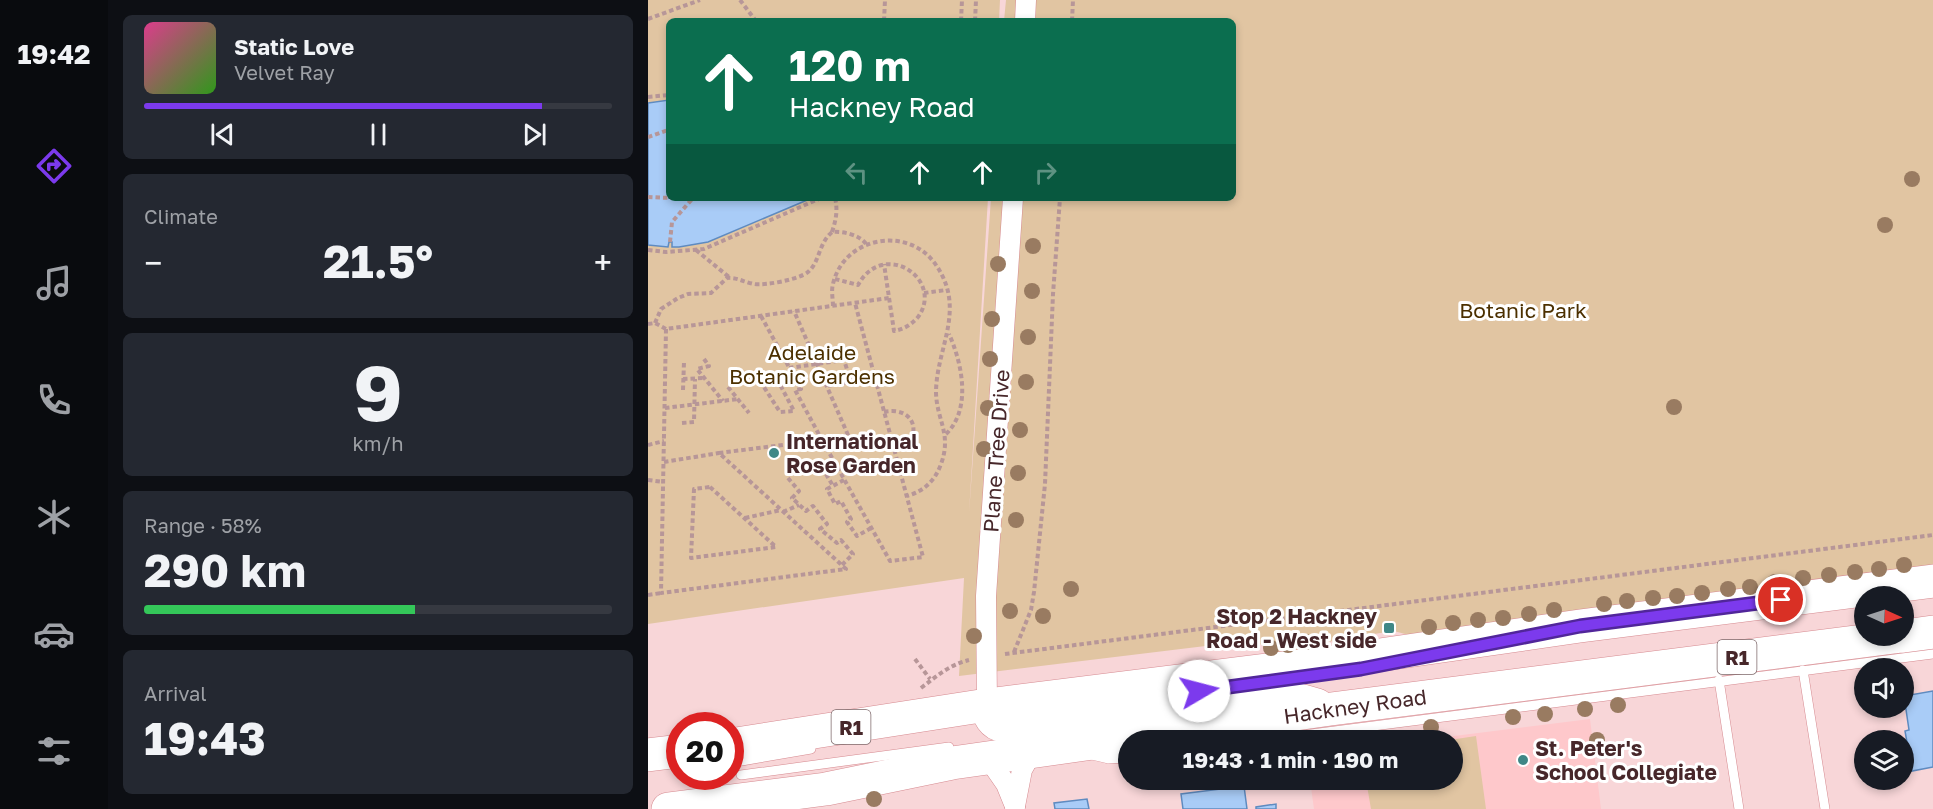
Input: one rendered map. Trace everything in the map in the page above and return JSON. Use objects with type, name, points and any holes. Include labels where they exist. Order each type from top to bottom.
[{"type":"highway","name":"R1","points":[[744,732],[987,715],[1580,626],[1927,585]]},
{"type":"highway","name":"Hackney Road","points":[[1914,635],[1933,632]]},
{"type":"highway","name":"Hackney Road","points":[[668,809],[826,789],[952,763],[976,752],[1047,750],[1331,709],[1854,642]]},
{"type":"highway","points":[[987,715],[998,725],[1009,726],[1268,694],[1299,699],[1331,709]]},
{"type":"highway","points":[[648,755],[666,753]]},
{"type":"street","points":[[1025,18],[1026,0]]},
{"type":"street","name":"Plane Tree Drive","points":[[987,715],[986,596],[1013,201]]},
{"type":"street","points":[[1015,808],[1022,770],[1047,750]]},
{"type":"street","points":[[976,752],[1006,784],[1015,808]]},
{"type":"lane","points":[[1384,665],[1580,626]]},
{"type":"lane","points":[[1340,730],[1933,654]]},
{"type":"lane","points":[[1803,670],[1826,809]]},
{"type":"lane","points":[[1719,680],[1739,809]]},
{"type":"lane","points":[[1241,708],[1299,699]]},
{"type":"lane","points":[[987,715],[1095,705]]},
{"type":"lane","points":[[744,760],[824,746]]},
{"type":"lane","points":[[1047,750],[1118,759]]},
{"type":"lane","points":[[744,775],[976,752]]},
{"type":"path","points":[[648,19],[700,0]]},
{"type":"path","points":[[740,0],[754,18]]},
{"type":"path","points":[[884,18],[885,0]]},
{"type":"path","points":[[961,18],[962,0]]},
{"type":"path","points":[[975,18],[976,0]]},
{"type":"path","points":[[1072,18],[1073,0]]},
{"type":"path","points":[[648,98],[666,95]]},
{"type":"path","points":[[648,137],[666,130]]},
{"type":"path","points":[[648,197],[666,198]]},
{"type":"path","points":[[670,242],[672,222],[690,201]]},
{"type":"path","points":[[648,250],[666,252],[704,249],[814,201]]},
{"type":"path","points":[[696,250],[730,277],[756,284],[803,275],[812,268],[824,241],[832,232],[837,214],[835,201]]},
{"type":"path","points":[[1014,652],[1031,610],[1038,560],[1045,484],[1053,294],[1060,201]]},
{"type":"path","points":[[832,232],[838,231],[852,235],[866,244]]},
{"type":"path","points":[[833,306],[832,294],[835,279],[848,256],[866,244],[885,240],[897,241],[918,248],[935,263],[941,273],[950,312],[936,392],[938,411],[946,435],[946,445],[933,480],[922,490],[907,496]]},
{"type":"path","points":[[835,279],[858,285],[871,269],[884,264],[907,268],[918,278],[924,293],[921,311],[902,330],[894,331],[884,264]]},
{"type":"path","points":[[655,323],[661,309],[673,301],[688,294],[711,293],[730,277]]},
{"type":"path","points":[[924,293],[946,290]]},
{"type":"path","points":[[648,324],[655,323],[666,329],[889,298]]},
{"type":"path","points":[[795,390],[890,561],[923,557],[855,303]]},
{"type":"path","points":[[663,462],[848,435],[794,311]]},
{"type":"path","points":[[761,316],[801,389],[784,391]]},
{"type":"path","points":[[662,593],[666,329]]},
{"type":"path","points":[[946,435],[954,427],[962,394],[957,355],[948,333]]},
{"type":"path","points":[[704,359],[709,366],[697,369],[723,401]]},
{"type":"path","points":[[789,368],[844,360],[851,382],[827,386]]},
{"type":"path","points":[[684,362],[684,390]]},
{"type":"path","points":[[683,379],[704,378]]},
{"type":"path","points":[[682,423],[694,422],[695,379]]},
{"type":"path","points":[[777,379],[784,391],[794,411],[780,412],[760,381],[777,379]]},
{"type":"path","points":[[728,387],[749,413]]},
{"type":"path","points":[[665,408],[738,399]]},
{"type":"path","points":[[884,412],[900,411],[910,418],[914,429],[910,441],[894,450]]},
{"type":"path","points":[[648,445],[664,441]]},
{"type":"path","points":[[648,595],[846,569],[719,453]]},
{"type":"path","points":[[826,474],[833,486]]},
{"type":"path","points":[[788,478],[799,491],[792,498],[806,511],[813,506],[827,524],[820,529],[837,543],[841,540],[853,554],[842,565]]},
{"type":"path","points":[[648,480],[663,482]]},
{"type":"path","points":[[844,480],[827,489],[835,504],[841,501],[851,519],[847,522],[857,536],[871,528]]},
{"type":"path","points":[[710,487],[744,518],[776,547],[691,558],[694,489],[710,487]]},
{"type":"path","points":[[744,518],[782,511],[799,505]]},
{"type":"path","points":[[917,690],[955,664],[987,656],[1933,535]]},
{"type":"path","points":[[915,658],[930,680]]},
{"type":"shaded area","name":"St. Peter's School Collegiate","points":[[1590,719],[1601,809],[1314,809],[1311,790],[1463,790],[1463,735]]},
{"type":"green space","name":"Botanic Park","points":[[648,0],[1000,0],[999,18],[666,18],[666,201],[988,201],[969,514],[991,201],[1236,201],[1236,18],[1004,18],[1006,0],[1933,0],[1933,570],[1416,637],[1394,631],[1340,639],[1292,652],[1273,654],[1255,640],[959,676],[964,578],[648,624]]},
{"type":"green space","points":[[1476,736],[1486,809],[1371,809],[1368,790],[1463,790],[1463,738]]},
{"type":"building","points":[[666,100],[666,201],[805,201],[708,242],[679,247],[672,247],[672,242],[669,242],[668,247],[648,245],[648,103]]},
{"type":"building","points":[[1933,691],[1933,767],[1914,771],[1914,730],[1909,730],[1907,718],[1914,718],[1914,694]]},
{"type":"building","points":[[1212,790],[1245,790],[1247,809],[1183,809],[1181,794]]},
{"type":"building","points":[[1087,799],[1089,809],[1055,809],[1054,803]]},
{"type":"building","points":[[1276,804],[1276,809],[1256,809],[1256,807]]},
{"type":"place","name":"International Rose Garden","points":[[774,453]]},
{"type":"place","name":"Stop 2 Hackney Road - West side","points":[[1389,628]]},
{"type":"place","name":"St. Peter's School Collegiate","points":[[1523,760]]},
{"type":"route","points":[[1199,691],[1361,669],[1580,626],[1781,600]]},
{"type":"park label","name":"Adelaide Botanic Gardens","points":[[812,364]]}]
